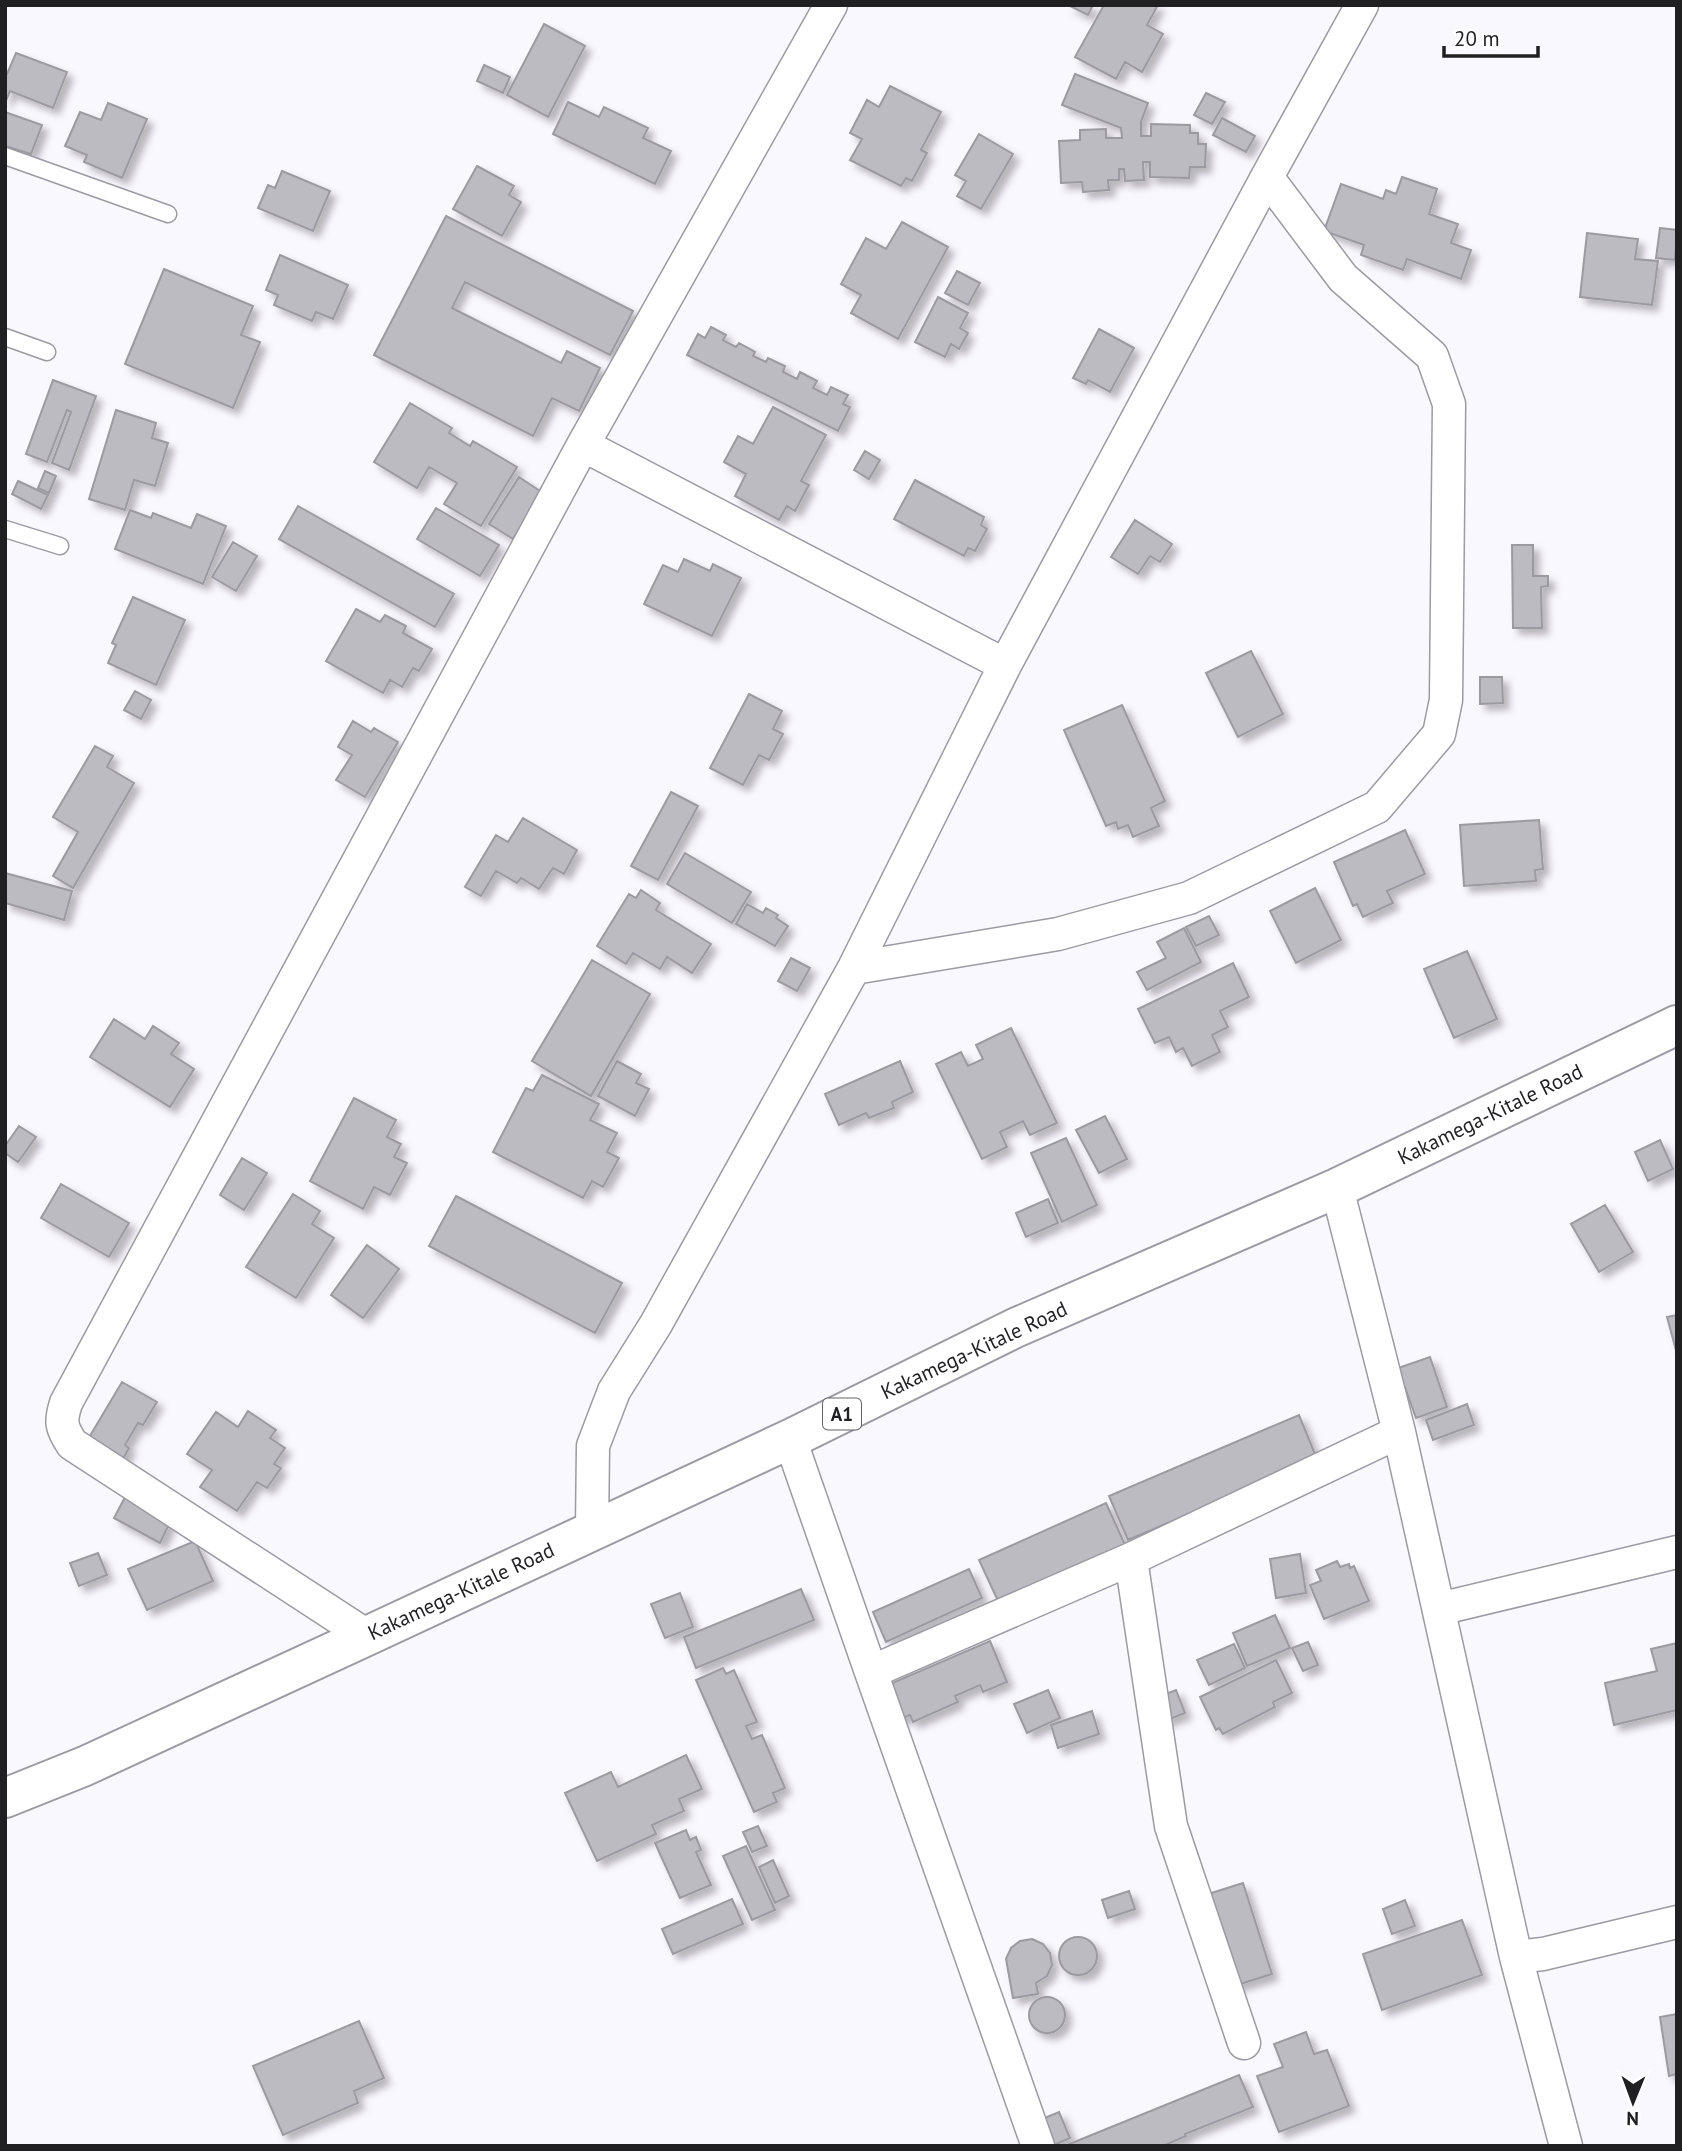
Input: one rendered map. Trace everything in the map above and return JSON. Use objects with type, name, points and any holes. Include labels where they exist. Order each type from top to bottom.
[{"type":"highway","name":"Kakamega-Kitale Road","points":[[5,1798],[85,1766],[367,1636],[790,1439],[1015,1328],[1337,1188],[1677,1025]]},
{"type":"street","points":[[367,1636],[72,1444],[64,1432],[61,1420],[66,1403],[583,445],[831,5]]},
{"type":"street","points":[[592,1530],[593,1446],[614,1391],[656,1324],[854,968],[1004,665],[1362,5]]},
{"type":"street","points":[[854,968],[1058,934],[1189,898],[1377,807],[1439,734],[1446,700],[1448,404],[1432,356],[1343,278],[1267,177]]},
{"type":"street","points":[[583,445],[1004,665]]},
{"type":"street","points":[[1337,1188],[1399,1432],[1516,1956],[1566,2146]]},
{"type":"street","points":[[871,1672],[1131,1559],[1399,1432]]},
{"type":"street","points":[[790,1439],[1038,2146]]},
{"type":"street","points":[[1439,1609],[1677,1552]]},
{"type":"street","points":[[1131,1559],[1171,1826],[1244,2043]]},
{"type":"street","points":[[1516,1956],[1543,1954],[1677,1922]]},
{"type":"lane","points":[[5,156],[168,214]]},
{"type":"lane","points":[[5,337],[47,352]]},
{"type":"lane","points":[[5,528],[60,546]]},
{"type":"building","points":[[1068,5],[1093,5],[1088,15]]},
{"type":"building","points":[[1104,5],[1158,5],[1147,25],[1163,34],[1142,72],[1125,62],[1116,79],[1075,57]]},
{"type":"building","points":[[544,24],[585,46],[548,117],[507,95]]},
{"type":"building","points":[[16,53],[67,72],[53,108],[10,91],[5,103],[5,74]]},
{"type":"building","points":[[484,65],[510,77],[503,93],[477,81]]},
{"type":"building","points":[[1075,74],[1148,103],[1141,122],[1141,136],[1151,136],[1151,124],[1190,125],[1190,133],[1198,133],[1198,144],[1206,144],[1205,167],[1190,167],[1189,178],[1150,177],[1150,162],[1143,162],[1144,180],[1125,181],[1124,169],[1119,169],[1119,180],[1108,180],[1109,190],[1083,192],[1082,182],[1061,183],[1059,141],[1080,140],[1080,130],[1106,129],[1106,138],[1122,138],[1121,128],[1062,105]]},
{"type":"building","points":[[890,86],[941,112],[921,150],[927,153],[912,181],[906,178],[901,186],[850,160],[862,139],[850,133],[867,100],[879,107]]},
{"type":"building","points":[[1206,93],[1225,102],[1212,124],[1194,115]]},
{"type":"building","points":[[568,102],[599,117],[604,107],[648,128],[643,138],[671,151],[655,184],[553,134]]},
{"type":"building","points":[[108,103],[147,119],[122,178],[84,162],[87,155],[65,146],[80,112],[101,120]]},
{"type":"building","points":[[5,112],[42,125],[31,154],[5,146]]},
{"type":"building","points":[[1222,118],[1255,136],[1246,152],[1213,135]]},
{"type":"building","points":[[979,134],[1013,154],[981,209],[957,196],[966,181],[955,175]]},
{"type":"building","points":[[477,166],[514,186],[509,195],[521,202],[502,236],[453,209]]},
{"type":"building","points":[[282,171],[330,191],[313,231],[258,208],[268,185],[275,188]]},
{"type":"building","points":[[1402,177],[1437,189],[1429,214],[1458,224],[1451,243],[1471,250],[1461,279],[1407,259],[1403,270],[1361,255],[1364,245],[1324,231],[1341,184],[1383,199],[1386,190],[1396,194]]},
{"type":"building","points":[[446,216],[633,311],[610,355],[465,282],[452,308],[561,363],[567,351],[600,368],[579,411],[552,398],[533,436],[374,355]]},
{"type":"building","points":[[902,222],[948,247],[898,339],[851,313],[861,295],[841,284],[866,238],[886,249]]},
{"type":"building","points":[[1660,228],[1677,230],[1675,260],[1656,258]]},
{"type":"building","points":[[1587,233],[1638,239],[1635,259],[1658,261],[1652,305],[1580,297]]},
{"type":"building","points":[[280,255],[348,285],[333,319],[316,312],[312,321],[274,305],[278,295],[266,290]]},
{"type":"building","points":[[164,269],[253,306],[241,335],[260,342],[233,408],[125,364]]},
{"type":"building","points":[[957,271],[980,283],[968,305],[945,293]]},
{"type":"building","points":[[938,297],[968,313],[960,328],[968,333],[959,349],[951,344],[945,357],[915,342]]},
{"type":"building","points":[[711,327],[726,335],[723,340],[726,342],[736,347],[739,343],[755,352],[753,356],[766,362],[768,358],[785,366],[783,372],[797,379],[800,372],[817,381],[813,388],[827,395],[831,387],[848,395],[843,404],[850,407],[838,431],[687,355],[698,334],[705,338]]},
{"type":"building","points":[[1099,329],[1134,348],[1110,392],[1088,380],[1086,384],[1073,378]]},
{"type":"building","points":[[53,380],[96,396],[69,470],[52,463],[71,412],[67,410],[47,462],[26,454]]},
{"type":"building","points":[[410,403],[452,428],[449,433],[470,446],[473,441],[517,467],[481,526],[444,504],[457,483],[429,467],[417,488],[374,462]]},
{"type":"building","points":[[773,407],[826,435],[801,481],[809,485],[795,511],[787,506],[779,520],[735,496],[746,474],[724,462],[738,436],[753,444]]},
{"type":"building","points":[[116,410],[156,423],[152,438],[168,443],[155,486],[134,480],[125,510],[89,499]]},
{"type":"building","points":[[865,451],[880,460],[869,479],[854,470]]},
{"type":"building","points":[[45,471],[56,476],[49,493],[38,488]]},
{"type":"building","points":[[519,477],[543,493],[513,539],[489,524]]},
{"type":"building","points":[[915,480],[984,517],[981,525],[987,529],[975,551],[968,548],[964,556],[894,519]]},
{"type":"building","points":[[18,481],[48,495],[41,509],[12,494]]},
{"type":"building","points":[[298,506],[454,594],[435,627],[279,539]]},
{"type":"building","points":[[436,508],[499,545],[480,576],[417,539]]},
{"type":"building","points":[[130,510],[151,518],[153,513],[191,528],[197,514],[226,526],[203,584],[115,549]]},
{"type":"building","points":[[1135,520],[1172,544],[1160,562],[1150,556],[1138,574],[1111,557]]},
{"type":"building","points":[[233,542],[257,556],[236,591],[212,577]]},
{"type":"building","points":[[1512,545],[1533,545],[1533,576],[1548,576],[1548,586],[1541,587],[1542,628],[1513,628]]},
{"type":"building","points":[[684,559],[710,571],[713,564],[741,578],[712,636],[644,604],[663,565],[678,572]]},
{"type":"building","points":[[133,597],[185,620],[156,685],[108,663],[116,645],[112,643]]},
{"type":"building","points":[[356,609],[380,622],[385,615],[406,626],[403,633],[432,649],[419,671],[413,668],[402,687],[390,680],[383,693],[326,661]]},
{"type":"building","points":[[1251,651],[1283,714],[1238,737],[1206,673]]},
{"type":"building","points":[[1480,677],[1502,677],[1503,703],[1480,704]]},
{"type":"building","points":[[135,691],[151,700],[141,719],[124,710]]},
{"type":"building","points":[[749,694],[782,711],[773,729],[783,734],[769,760],[759,755],[743,785],[710,768]]},
{"type":"building","points":[[1122,705],[1165,801],[1151,808],[1159,826],[1133,837],[1128,825],[1118,829],[1116,822],[1106,826],[1064,730]]},
{"type":"building","points":[[353,721],[371,732],[374,728],[398,742],[365,797],[336,780],[352,755],[338,747]]},
{"type":"building","points":[[95,746],[113,756],[107,767],[134,783],[73,888],[53,876],[78,832],[53,817]]},
{"type":"building","points":[[671,792],[698,806],[658,880],[631,866]]},
{"type":"building","points":[[523,818],[577,850],[564,874],[553,868],[539,889],[521,878],[517,883],[496,871],[481,896],[465,887],[496,835],[508,842]]},
{"type":"building","points":[[1539,820],[1543,869],[1535,870],[1536,881],[1464,886],[1460,825]]},
{"type":"building","points":[[1405,830],[1425,874],[1387,891],[1393,903],[1363,917],[1357,904],[1353,906],[1334,862]]},
{"type":"building","points":[[685,853],[751,892],[732,923],[667,884]]},
{"type":"building","points":[[5,873],[72,891],[64,920],[5,903]]},
{"type":"building","points":[[1315,888],[1341,940],[1296,963],[1270,911]]},
{"type":"building","points":[[641,890],[660,903],[656,910],[711,944],[692,973],[667,957],[660,969],[633,953],[626,964],[597,946],[629,894],[636,898]]},
{"type":"building","points":[[747,904],[763,913],[766,908],[778,915],[776,918],[788,926],[775,946],[736,924]]},
{"type":"building","points":[[1209,916],[1219,935],[1196,946],[1186,927]]},
{"type":"building","points":[[1184,928],[1201,962],[1147,990],[1137,972],[1166,958],[1157,942]]},
{"type":"building","points":[[1467,951],[1497,1019],[1454,1038],[1424,969]]},
{"type":"building","points":[[791,958],[810,968],[797,991],[778,981]]},
{"type":"building","points":[[592,960],[650,994],[591,1096],[532,1061]]},
{"type":"building","points":[[1233,963],[1249,997],[1220,1011],[1228,1027],[1212,1035],[1220,1052],[1192,1066],[1183,1048],[1176,1052],[1169,1037],[1155,1043],[1138,1009]]},
{"type":"building","points":[[114,1019],[145,1039],[153,1026],[179,1043],[171,1054],[194,1069],[170,1107],[90,1057]]},
{"type":"building","points":[[1011,1028],[1057,1123],[1030,1135],[1023,1121],[1000,1132],[1007,1147],[982,1159],[936,1064],[961,1052],[968,1066],[983,1059],[976,1045]]},
{"type":"building","points":[[617,1061],[641,1074],[636,1083],[649,1089],[635,1116],[598,1096]]},
{"type":"building","points":[[900,1061],[913,1092],[892,1102],[894,1108],[869,1118],[866,1113],[839,1125],[825,1094]]},
{"type":"building","points":[[542,1075],[599,1104],[590,1120],[617,1133],[607,1152],[619,1158],[603,1187],[592,1181],[583,1198],[493,1152],[526,1088],[533,1091]]},
{"type":"building","points":[[354,1098],[396,1120],[387,1137],[401,1144],[394,1157],[407,1163],[390,1195],[374,1187],[363,1209],[310,1181]]},
{"type":"building","points":[[1105,1116],[1127,1159],[1099,1173],[1076,1130]]},
{"type":"building","points":[[19,1126],[36,1137],[18,1162],[5,1153],[5,1146]]},
{"type":"building","points":[[1066,1138],[1097,1205],[1062,1222],[1031,1153]]},
{"type":"building","points":[[1660,1140],[1673,1169],[1648,1181],[1635,1152]]},
{"type":"building","points":[[242,1158],[267,1173],[244,1210],[220,1195]]},
{"type":"building","points":[[61,1184],[129,1223],[109,1257],[41,1218]]},
{"type":"building","points":[[293,1194],[320,1211],[312,1224],[334,1238],[296,1298],[246,1267]]},
{"type":"building","points":[[456,1196],[622,1283],[595,1333],[429,1246]]},
{"type":"building","points":[[1048,1199],[1058,1223],[1026,1237],[1016,1213]]},
{"type":"building","points":[[1605,1205],[1633,1252],[1599,1272],[1571,1224]]},
{"type":"building","points":[[367,1245],[399,1269],[363,1318],[331,1295]]},
{"type":"building","points":[[1677,1315],[1677,1354],[1667,1317]]},
{"type":"building","points":[[1430,1357],[1447,1407],[1416,1418],[1398,1368]]},
{"type":"building","points":[[122,1382],[157,1402],[143,1425],[138,1423],[125,1445],[129,1448],[122,1461],[87,1441]]},
{"type":"building","points":[[1467,1404],[1474,1425],[1433,1440],[1426,1420]]},
{"type":"building","points":[[248,1411],[276,1430],[270,1438],[285,1448],[274,1464],[281,1468],[267,1488],[257,1482],[237,1511],[200,1487],[212,1470],[187,1454],[216,1412],[238,1427]]},
{"type":"building","points":[[1299,1415],[1317,1459],[1128,1540],[1109,1496]]},
{"type":"building","points":[[125,1497],[170,1522],[160,1543],[114,1518]]},
{"type":"building","points":[[1106,1503],[1125,1545],[998,1601],[979,1560]]},
{"type":"building","points":[[195,1541],[213,1581],[147,1610],[128,1569]]},
{"type":"building","points":[[98,1553],[107,1575],[79,1586],[70,1563]]},
{"type":"building","points":[[1300,1554],[1306,1593],[1276,1598],[1270,1559]]},
{"type":"building","points":[[1337,1561],[1340,1567],[1349,1564],[1350,1568],[1354,1566],[1369,1601],[1324,1619],[1310,1585],[1321,1581],[1316,1570]]},
{"type":"building","points":[[969,1569],[982,1598],[886,1642],[873,1612]]},
{"type":"building","points":[[801,1589],[814,1620],[696,1668],[684,1637]]},
{"type":"building","points":[[680,1593],[693,1627],[665,1638],[651,1604]]},
{"type":"building","points":[[1275,1615],[1290,1648],[1247,1666],[1233,1633]]},
{"type":"building","points":[[990,1641],[1007,1682],[983,1692],[980,1685],[955,1696],[958,1702],[913,1722],[910,1715],[898,1720],[883,1687]]},
{"type":"building","points":[[1308,1642],[1318,1665],[1303,1671],[1292,1648]]},
{"type":"building","points":[[1677,1643],[1677,1710],[1614,1725],[1605,1683],[1657,1671],[1651,1649]]},
{"type":"building","points":[[1234,1644],[1245,1668],[1209,1685],[1197,1660]]},
{"type":"building","points":[[1276,1660],[1292,1693],[1273,1702],[1275,1707],[1223,1734],[1219,1728],[1216,1730],[1200,1697]]},
{"type":"building","points":[[723,1668],[726,1674],[734,1670],[757,1722],[746,1726],[752,1739],[762,1735],[785,1788],[773,1793],[777,1802],[754,1812],[696,1680]]},
{"type":"building","points":[[1048,1690],[1060,1718],[1027,1733],[1014,1704]]},
{"type":"building","points":[[1176,1690],[1185,1713],[1165,1721],[1156,1698]]},
{"type":"building","points":[[1092,1711],[1099,1734],[1058,1748],[1051,1725]]},
{"type":"building","points":[[686,1755],[702,1789],[679,1799],[684,1811],[652,1825],[656,1834],[597,1861],[565,1793],[611,1772],[618,1787]]},
{"type":"building","points":[[758,1826],[767,1846],[752,1852],[743,1832]]},
{"type":"building","points":[[686,1830],[690,1840],[696,1837],[701,1850],[696,1852],[711,1885],[680,1898],[655,1843]]},
{"type":"building","points":[[746,1846],[775,1910],[752,1920],[723,1856]]},
{"type":"building","points":[[773,1860],[789,1896],[775,1903],[759,1867]]},
{"type":"building","points":[[1243,1883],[1272,1974],[1231,1987],[1202,1896]]},
{"type":"building","points":[[1129,1891],[1135,1909],[1108,1918],[1102,1900]]},
{"type":"building","points":[[732,1899],[743,1924],[673,1954],[662,1929]]},
{"type":"building","points":[[1405,1900],[1415,1926],[1392,1934],[1383,1909]]},
{"type":"building","points":[[1462,1920],[1482,1975],[1382,2010],[1363,1954]]},
{"type":"building","points":[[1078,1937],[1091,1943],[1097,1956],[1091,1969],[1078,1975],[1065,1969],[1059,1956],[1065,1943]]},
{"type":"building","points":[[1032,1939],[1043,1944],[1050,1953],[1052,1965],[1047,1976],[1036,1983],[1038,1994],[1013,1998],[1006,1959],[1011,1948],[1020,1941]]},
{"type":"building","points":[[1047,1997],[1060,2002],[1065,2015],[1060,2028],[1047,2033],[1034,2028],[1029,2015],[1034,2002]]},
{"type":"building","points":[[1677,2014],[1677,2074],[1669,2076],[1660,2017]]},
{"type":"building","points":[[359,2021],[384,2078],[354,2091],[358,2103],[283,2135],[253,2066]]},
{"type":"building","points":[[1306,2032],[1314,2054],[1327,2050],[1349,2106],[1279,2132],[1257,2076],[1283,2067],[1274,2044]]},
{"type":"building","points":[[1239,2075],[1253,2107],[1185,2134],[1186,2136],[1163,2146],[1067,2145]]},
{"type":"building","points":[[1059,2112],[1070,2138],[1052,2146],[1035,2122]]}]
